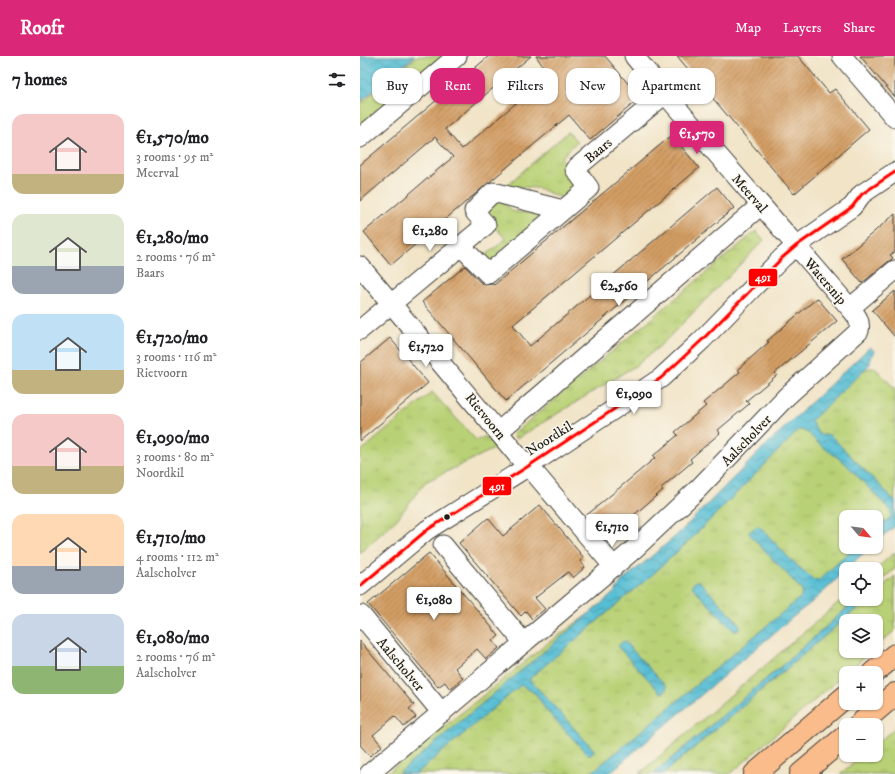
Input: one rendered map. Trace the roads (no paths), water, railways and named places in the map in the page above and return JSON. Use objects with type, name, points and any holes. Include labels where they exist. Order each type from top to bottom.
[{"type":"highway","points":[[881,666],[895,654]]},
{"type":"highway","points":[[867,718],[895,694]]},
{"type":"highway","points":[[755,774],[839,702]]},
{"type":"highway","points":[[801,774],[839,742]]},
{"type":"street","points":[[360,138],[457,56]]},
{"type":"street","name":"Meerval","points":[[634,56],[644,68]]},
{"type":"street","points":[[842,56],[895,118]]},
{"type":"street","name":"Baars","points":[[461,246],[488,274],[589,188],[575,169],[653,104]]},
{"type":"street","name":"Meerval","points":[[674,104],[792,242]]},
{"type":"street","name":"Noordkil","points":[[360,586],[427,530],[650,374],[703,327],[766,260],[792,242],[805,226],[850,198],[862,194],[895,172]]},
{"type":"street","points":[[360,330],[486,225],[474,211],[493,192],[563,210]]},
{"type":"street","points":[[498,432],[761,205]]},
{"type":"street","name":"Watersnip","points":[[792,242],[850,308],[895,270]]},
{"type":"street","name":"Rietvoorn","points":[[360,266],[523,462]]},
{"type":"street","name":"Aalscholver","points":[[369,774],[614,567],[698,489],[787,396],[859,331],[860,325],[858,318],[850,308]]},
{"type":"street","points":[[523,462],[533,471],[614,567]]},
{"type":"street","name":"Noordkil","points":[[360,571],[398,539],[440,507],[523,462]]},
{"type":"street","points":[[443,545],[524,643]]},
{"type":"street","name":"Aalscholver","points":[[361,615],[442,713]]},
{"type":"water","points":[[360,56],[415,56],[401,68],[372,68],[372,92],[360,102]]},
{"type":"water","points":[[870,347],[875,352],[870,357],[870,364],[811,421],[820,435],[830,435],[895,501],[895,526],[883,536],[883,523],[891,517],[891,511],[844,462],[820,445],[808,433],[799,430],[693,537],[653,574],[530,678],[530,680],[594,750],[591,755],[588,755],[546,710],[536,694],[521,685],[416,774],[398,774],[615,592],[622,581],[677,535],[764,447]]},
{"type":"water","points":[[759,526],[790,559],[815,581],[819,580],[847,554],[862,554],[854,562],[839,562],[839,576],[819,596],[608,774],[590,774],[801,597],[801,589],[750,535],[749,532]]},
{"type":"water","points":[[696,581],[699,581],[738,622],[740,627],[738,630],[735,631],[731,628],[693,588],[692,585]]},
{"type":"water","points":[[849,606],[860,606],[850,614],[840,614]]},
{"type":"water","points":[[839,615],[839,624],[663,774],[653,774],[784,664]]},
{"type":"water","points":[[624,641],[667,687],[663,693],[661,693],[619,648],[619,645]]}]
